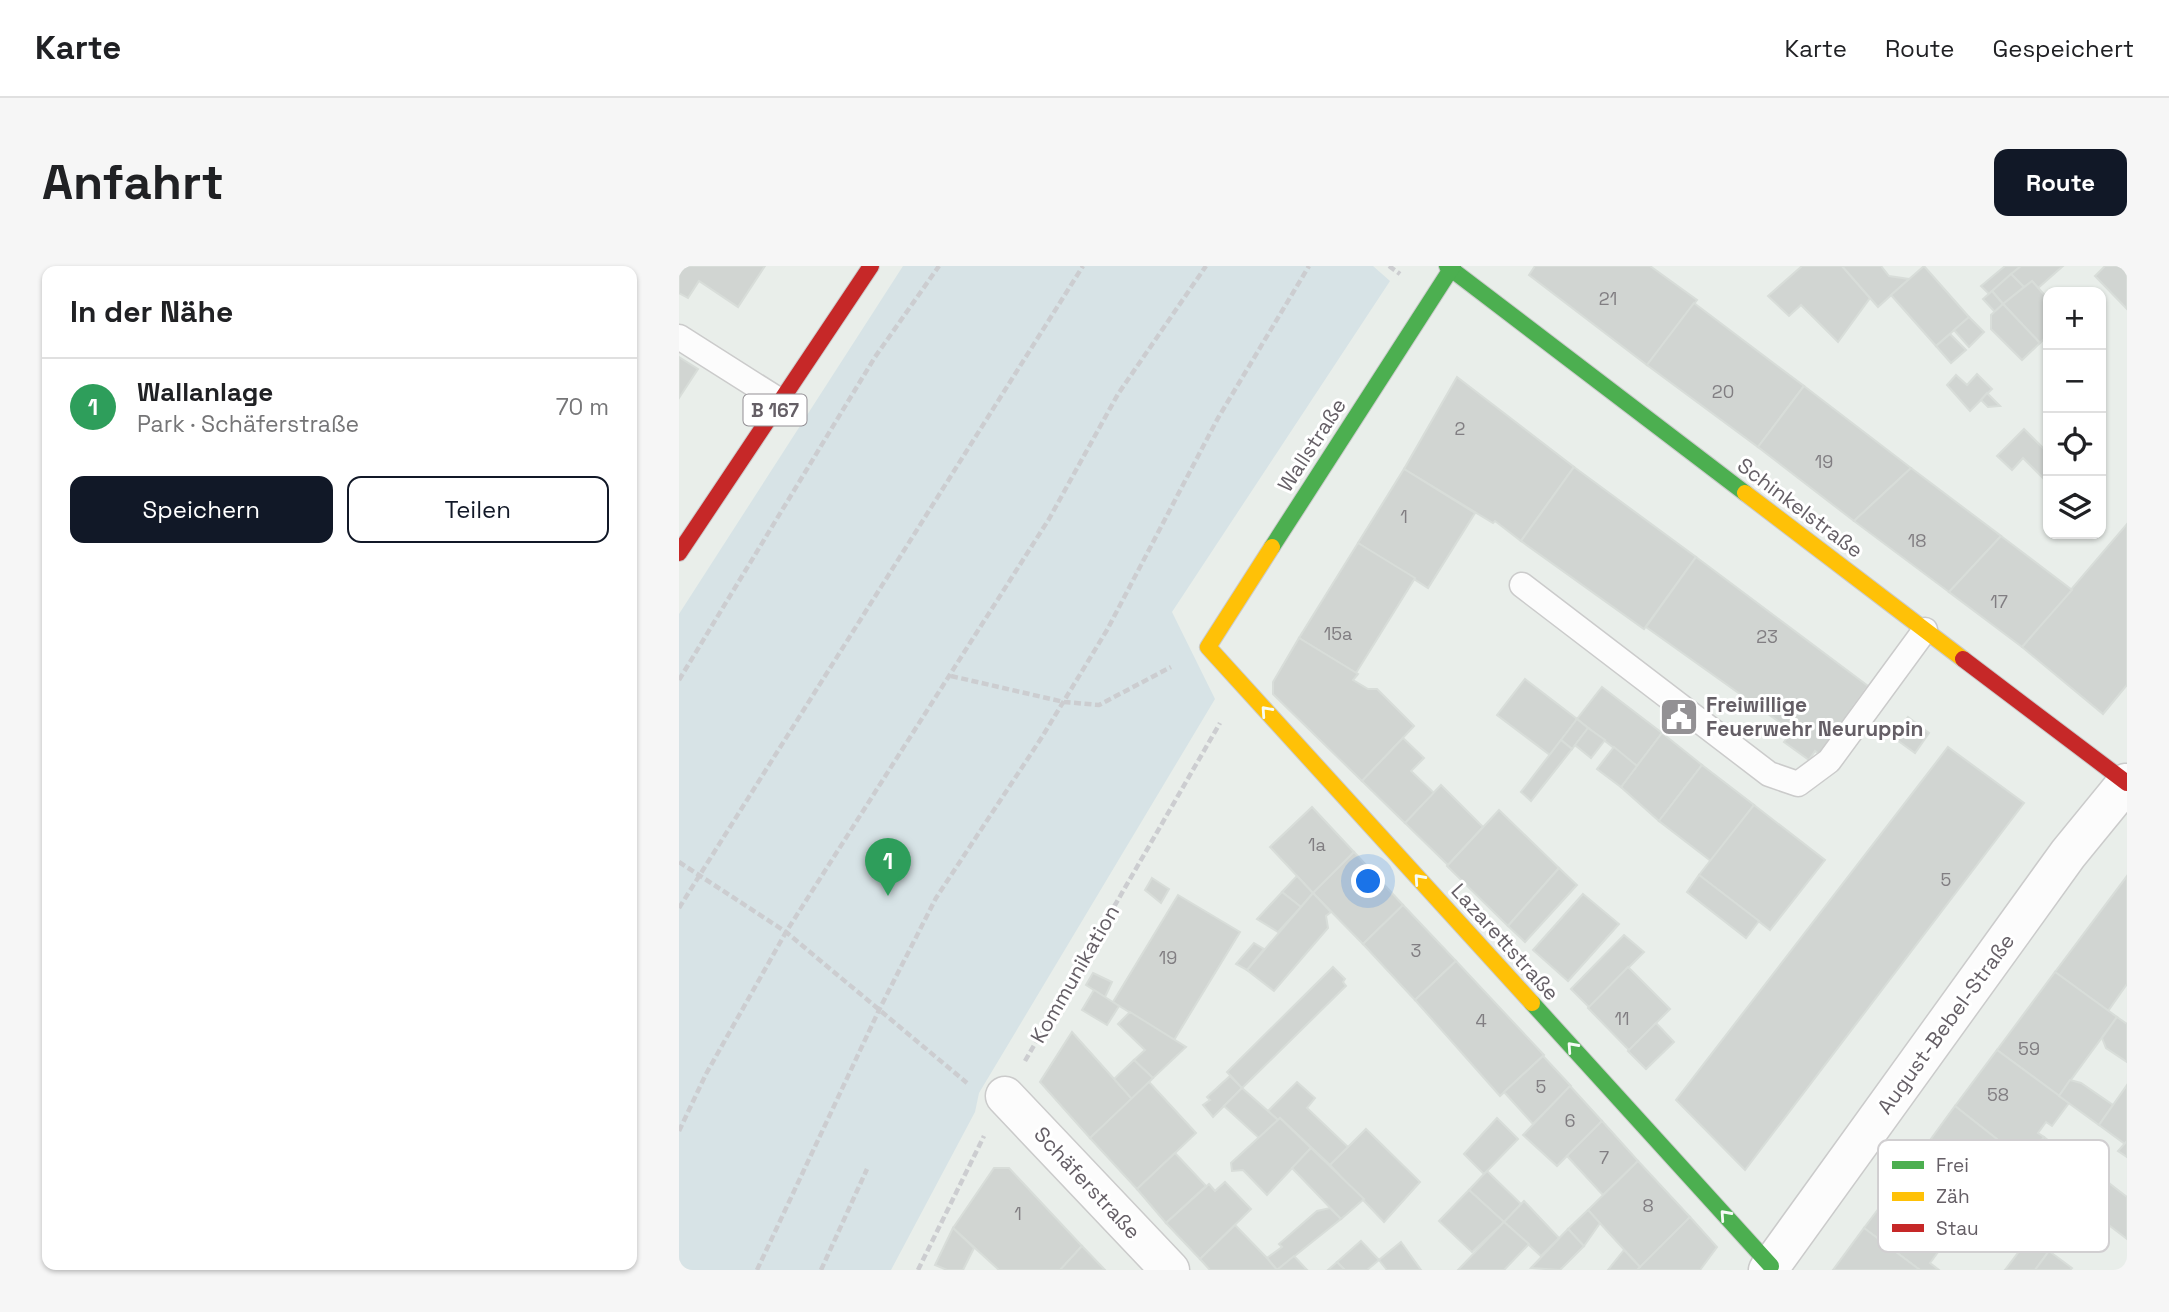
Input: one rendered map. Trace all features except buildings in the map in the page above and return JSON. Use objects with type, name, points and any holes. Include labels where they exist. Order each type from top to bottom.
[{"type":"street","name":"B 167","points":[[679,553],[871,266]]},
{"type":"street","name":"Schinkelstraße","points":[[1450,267],[2127,782]]},
{"type":"street","name":"Wallstraße","points":[[1208,647],[1450,267]]},
{"type":"street","name":"Lazarettstraße","points":[[1208,647],[1769,1268]]},
{"type":"street","name":"August-Bebel-Straße","points":[[1769,1268],[2068,854],[2127,782]]},
{"type":"street","name":"Schäferstraße","points":[[1003,1101],[1170,1270]]},
{"type":"lane","points":[[679,337],[780,401]]},
{"type":"lane","points":[[1522,585],[1769,774],[1798,784],[1829,761],[1925,630]]},
{"type":"path","points":[[679,680],[876,357],[939,266]]},
{"type":"path","points":[[679,908],[816,686],[1083,266]]},
{"type":"path","points":[[679,1131],[706,1074],[786,932],[1049,519],[1118,394],[1206,266]]},
{"type":"path","points":[[757,1270],[880,1008],[936,898],[1064,702],[1107,630],[1218,418],[1308,266]]},
{"type":"path","points":[[951,676],[1064,702],[1099,705],[1208,647]]},
{"type":"path","name":"Kommunikation","points":[[918,1270],[1003,1101],[1242,684]]},
{"type":"path","points":[[679,862],[786,932],[880,1008],[979,1094],[1003,1101]]},
{"type":"path","points":[[821,1270],[867,1170]]},
{"type":"shaded area","points":[[903,266],[1373,266],[1390,281],[1172,612],[1215,699],[979,1093],[975,1112],[891,1270],[679,1270],[679,614]]},
{"type":"traffic: fast","points":[[1447,266],[1745,493]]},
{"type":"traffic: fast","points":[[1272,547],[1453,266]]},
{"type":"traffic: fast","points":[[1532,1003],[1771,1266]]},
{"type":"traffic: slow","points":[[1745,493],[1963,659]]},
{"type":"traffic: slow","points":[[1272,547],[1208,647],[1532,1003]]},
{"type":"traffic: jam","points":[[679,553],[871,266]]},
{"type":"traffic: jam","points":[[1963,659],[2127,783]]},
{"type":"place","name":"Freiwillige Feuerwehr Neuruppin","points":[[1679,717]]},
{"type":"place","name":"Wallanlage","points":[[888,896]]}]
